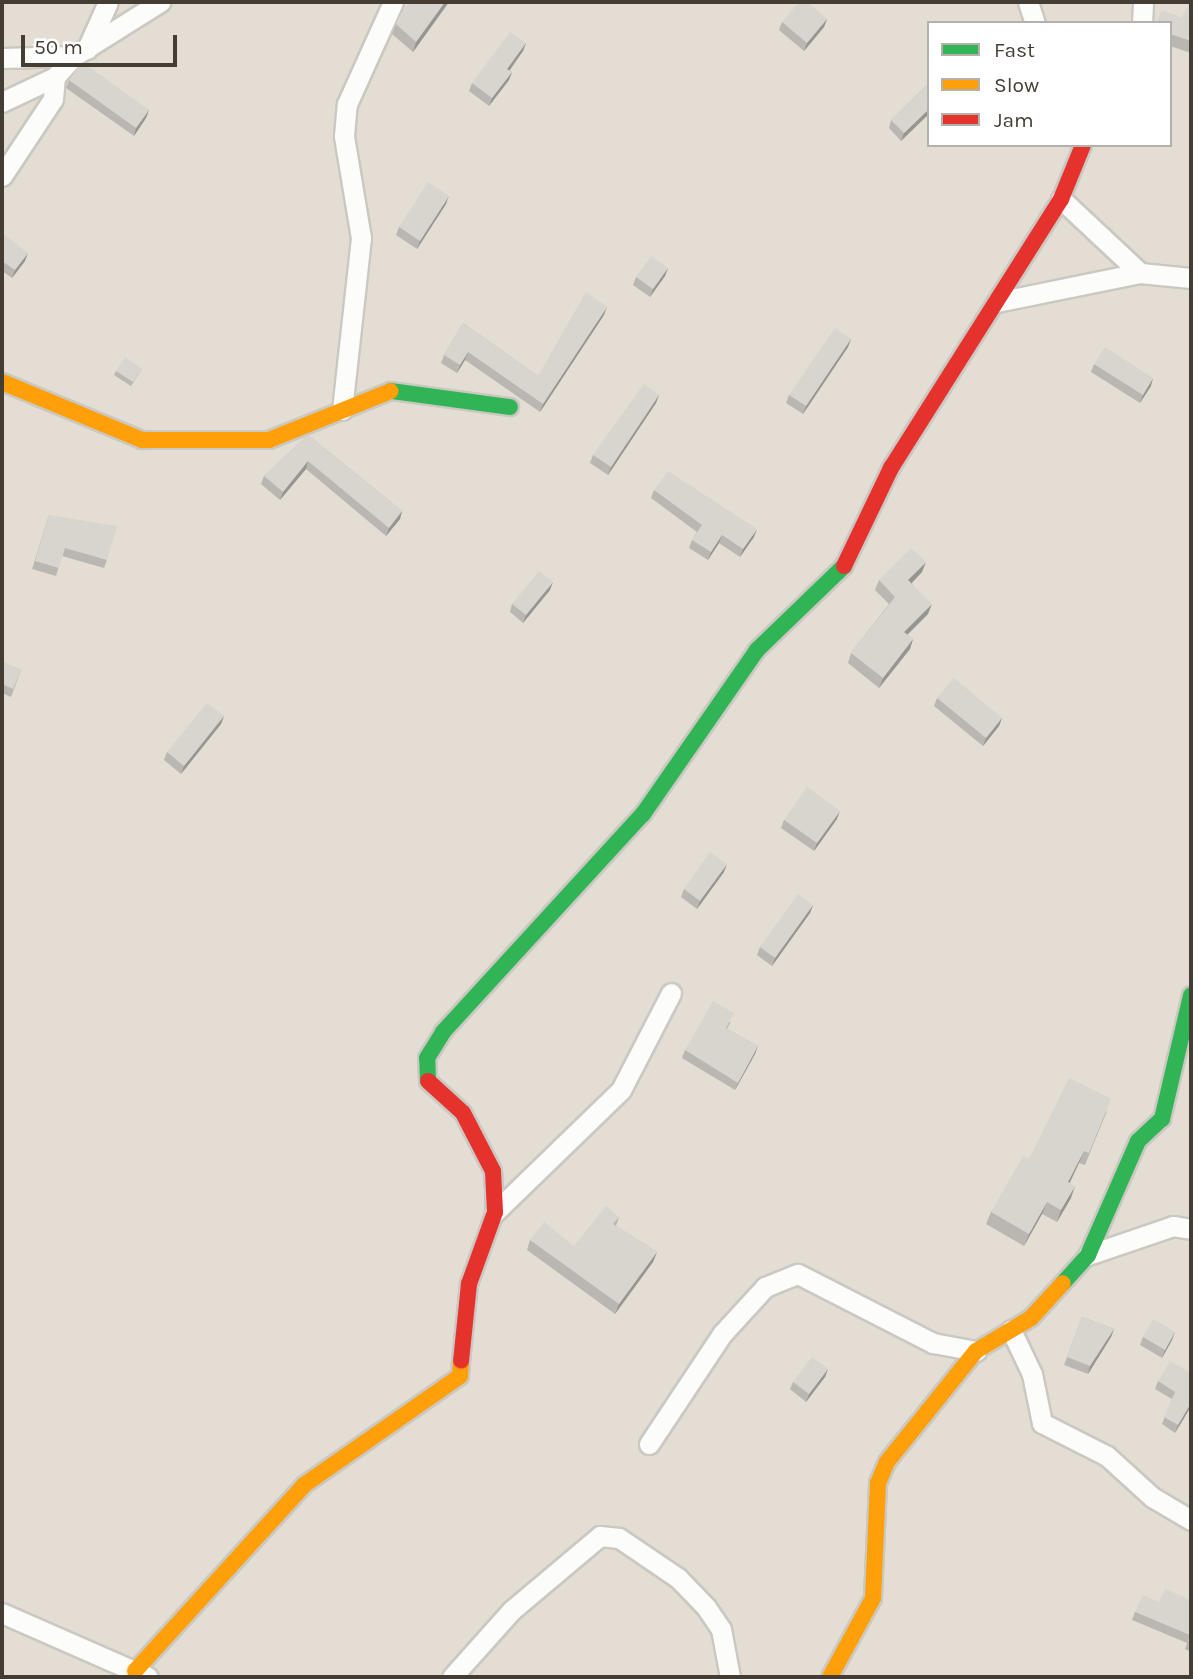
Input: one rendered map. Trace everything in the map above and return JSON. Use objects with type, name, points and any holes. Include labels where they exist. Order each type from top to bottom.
[{"type":"street","points":[[80,53],[108,2]]},
{"type":"street","points":[[2,102],[55,78],[80,53],[160,2]]},
{"type":"street","points":[[342,410],[361,238],[344,136],[347,104],[393,2]]},
{"type":"street","points":[[1028,2],[1034,21]]},
{"type":"street","points":[[1142,21],[1143,2]]},
{"type":"street","points":[[2,58],[80,53]]},
{"type":"street","points":[[2,176],[53,99],[55,78]]},
{"type":"street","points":[[2,1613],[142,1674],[304,1485],[460,1376],[469,1284],[495,1212],[493,1171],[463,1113],[427,1080],[427,1058],[443,1032],[643,814],[757,650],[853,557],[891,468],[1061,199],[1082,147]]},
{"type":"street","points":[[1061,199],[1140,273]]},
{"type":"street","points":[[997,303],[1140,273],[1191,278]]},
{"type":"street","points":[[2,382],[142,440],[269,440],[342,410],[409,390],[510,407]]},
{"type":"street","points":[[495,1212],[621,1090],[671,993]]},
{"type":"street","points":[[830,1677],[873,1598],[878,1483],[887,1462],[976,1351],[1031,1318],[1088,1255],[1138,1142],[1162,1119],[1191,995]]},
{"type":"street","points":[[1088,1255],[1173,1226],[1191,1228]]},
{"type":"street","points":[[649,1444],[722,1335],[765,1287],[798,1274],[933,1343],[976,1351]]},
{"type":"street","points":[[1011,1330],[1032,1374],[1042,1423],[1107,1456],[1152,1497],[1191,1520]]},
{"type":"street","points":[[452,1677],[512,1610],[600,1536],[619,1538],[678,1578],[706,1606],[721,1629],[730,1677]]},
{"type":"shaded area","points":[[2,2],[1191,2],[1191,1677],[2,1677]]},
{"type":"building","points":[[410,2],[445,2],[416,42],[396,24]]},
{"type":"building","points":[[799,2],[807,2],[827,19],[807,43],[782,22]]},
{"type":"building","points":[[1191,2],[1191,41],[1172,35],[1172,21],[1157,21],[1162,10],[1182,18]]},
{"type":"building","points":[[510,32],[526,43],[507,69],[512,72],[492,98],[472,83]]},
{"type":"building","points":[[82,62],[149,110],[136,128],[69,80]]},
{"type":"building","points":[[927,85],[927,111],[904,133],[891,120]]},
{"type":"building","points":[[428,182],[449,196],[420,241],[399,227]]},
{"type":"building","points":[[2,233],[28,253],[15,270],[2,261]]},
{"type":"building","points":[[651,256],[668,268],[653,289],[636,277]]},
{"type":"building","points":[[586,292],[607,307],[543,404],[468,352],[460,365],[444,355],[463,323],[538,376]]},
{"type":"building","points":[[835,328],[851,339],[806,406],[789,395]]},
{"type":"building","points":[[1105,347],[1153,378],[1143,395],[1094,364]]},
{"type":"building","points":[[125,357],[142,369],[133,382],[116,371]]},
{"type":"building","points":[[644,384],[659,395],[611,467],[593,455]]},
{"type":"building","points":[[308,435],[402,511],[389,528],[308,461],[283,492],[264,476]]},
{"type":"building","points":[[668,471],[757,529],[743,549],[722,535],[711,552],[692,540],[702,525],[654,490]]},
{"type":"building","points":[[49,515],[117,526],[107,560],[65,548],[59,568],[35,561]]},
{"type":"building","points":[[911,548],[926,562],[908,580],[932,604],[904,632],[913,639],[883,678],[851,653],[895,597],[879,580]]},
{"type":"building","points":[[539,571],[553,582],[526,615],[512,604]]},
{"type":"building","points":[[2,662],[21,670],[13,689],[2,684]]},
{"type":"building","points":[[954,678],[1002,718],[986,738],[937,698]]},
{"type":"building","points":[[207,703],[224,716],[184,766],[167,752]]},
{"type":"building","points":[[807,787],[840,811],[817,843],[784,820]]},
{"type":"building","points":[[710,852],[727,864],[700,901],[684,889]]},
{"type":"building","points":[[798,894],[813,905],[775,958],[760,947]]},
{"type":"building","points":[[713,1001],[734,1013],[726,1028],[758,1046],[738,1083],[685,1050]]},
{"type":"building","points":[[1069,1078],[1111,1099],[1089,1153],[1084,1151],[1068,1182],[1075,1186],[1061,1210],[1047,1202],[1029,1234],[991,1212],[1023,1156],[1029,1159]]},
{"type":"building","points":[[606,1206],[619,1217],[613,1224],[657,1252],[619,1304],[530,1240],[544,1222],[574,1246]]},
{"type":"building","points":[[1082,1317],[1114,1329],[1090,1366],[1067,1357]]},
{"type":"building","points":[[1153,1319],[1175,1332],[1165,1350],[1143,1337]]},
{"type":"building","points":[[812,1357],[828,1369],[809,1394],[793,1382]]},
{"type":"building","points":[[1170,1361],[1191,1373],[1191,1403],[1178,1425],[1164,1417],[1175,1392],[1158,1381]]},
{"type":"building","points":[[1165,1589],[1191,1600],[1191,1643],[1188,1641],[1190,1635],[1135,1612],[1143,1595],[1159,1602]]},
{"type":"traffic: fast","points":[[391,391],[510,407]]},
{"type":"traffic: fast","points":[[428,1081],[427,1058],[443,1032],[643,814],[757,650],[844,566]]},
{"type":"traffic: fast","points":[[1063,1283],[1088,1255],[1138,1141],[1162,1119],[1191,995]]},
{"type":"traffic: slow","points":[[2,382],[142,440],[269,440],[391,391]]},
{"type":"traffic: slow","points":[[830,1677],[873,1598],[878,1483],[887,1462],[976,1351],[1031,1318],[1063,1283]]},
{"type":"traffic: slow","points":[[135,1671],[304,1485],[460,1376],[461,1361]]},
{"type":"traffic: jam","points":[[844,566],[891,468],[1061,199],[1082,147]]},
{"type":"traffic: jam","points":[[428,1081],[463,1113],[493,1171],[495,1212],[469,1284],[461,1361]]}]
